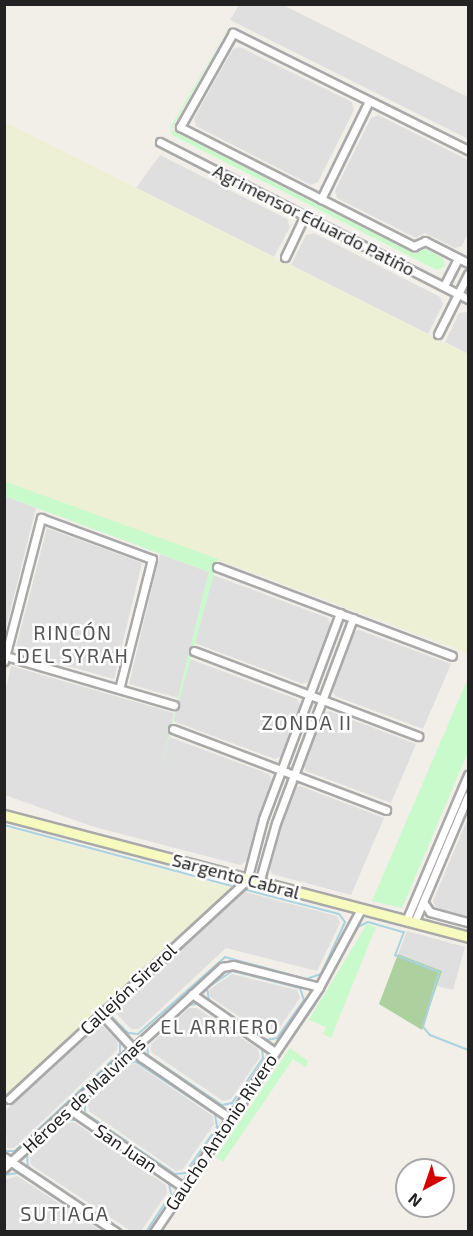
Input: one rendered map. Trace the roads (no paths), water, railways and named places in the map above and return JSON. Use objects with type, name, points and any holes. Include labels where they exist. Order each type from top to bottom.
[{"type":"main road","name":"Sargento Cabral","points":[[4,815],[468,937]]},
{"type":"street","points":[[468,150],[233,33],[180,127],[414,246],[425,241],[458,258],[468,260]]},
{"type":"street","points":[[321,199],[369,101]]},
{"type":"street","name":"Agrimensor Eduardo Patiño","points":[[160,142],[468,299]]},
{"type":"street","points":[[285,256],[305,215]]},
{"type":"street","points":[[444,286],[458,258]]},
{"type":"street","points":[[438,334],[468,274]]},
{"type":"street","points":[[119,689],[152,559],[42,518],[5,659],[174,705]]},
{"type":"street","points":[[217,567],[452,656]]},
{"type":"street","points":[[247,879],[281,770],[340,613]]},
{"type":"street","points":[[259,883],[294,775],[352,618]]},
{"type":"street","points":[[195,651],[418,736]]},
{"type":"street","points":[[173,729],[386,810]]},
{"type":"street","points":[[410,922],[468,775]]},
{"type":"street","points":[[410,922],[423,902],[428,879],[467,804],[468,796]]},
{"type":"street","points":[[457,801],[467,804]]},
{"type":"street","name":"Callejón Sirerol","points":[[9,1100],[247,879]]},
{"type":"street","points":[[423,902],[430,912],[468,922]]},
{"type":"street","name":"Gaucho Antonio Rivero","points":[[154,1232],[319,987],[361,909]]},
{"type":"street","name":"Héroes de Malvinas","points":[[4,1168],[222,967],[233,965],[319,987]]},
{"type":"street","points":[[192,994],[275,1052]]},
{"type":"street","points":[[106,1019],[134,1049],[230,1118]]},
{"type":"street","name":"San Juan","points":[[69,1109],[183,1187]]},
{"type":"street","points":[[4,1157],[116,1232]]},
{"type":"waterway","points":[[4,825],[231,886]]},
{"type":"waterway","points":[[111,1016],[128,1033],[138,1034],[225,957],[306,979],[321,974],[345,922],[339,914],[243,889]]},
{"type":"waterway","points":[[213,1153],[316,1003],[358,927],[368,922],[404,932],[395,955],[439,972],[423,1027],[430,1035],[468,1050]]},
{"type":"waterway","points":[[232,971],[300,988],[304,1000],[277,1038],[266,1040],[209,1000],[207,988],[232,971]]},
{"type":"waterway","points":[[197,1004],[262,1048],[263,1058],[232,1103],[222,1105],[148,1055],[147,1043],[188,1005],[197,1004]]},
{"type":"waterway","points":[[4,1151],[15,1151],[120,1053],[120,1040],[103,1022]]},
{"type":"waterway","points":[[136,1062],[215,1114],[217,1127],[185,1173],[175,1174],[85,1113],[85,1101],[126,1063],[136,1062]]},
{"type":"waterway","points":[[125,1232],[28,1167],[27,1155],[64,1120],[76,1120],[169,1183],[171,1194],[146,1232]]},
{"type":"waterway","points":[[4,1175],[18,1173],[106,1232]]},
{"type":"district","name":"RINCÓN DEL SYRAH","points":[[73,644]]},
{"type":"district","name":"ZONDA II","points":[[307,722]]},
{"type":"district","name":"EL ARRIERO","points":[[220,1026]]},
{"type":"district","name":"SUTIAGA","points":[[65,1213]]}]
